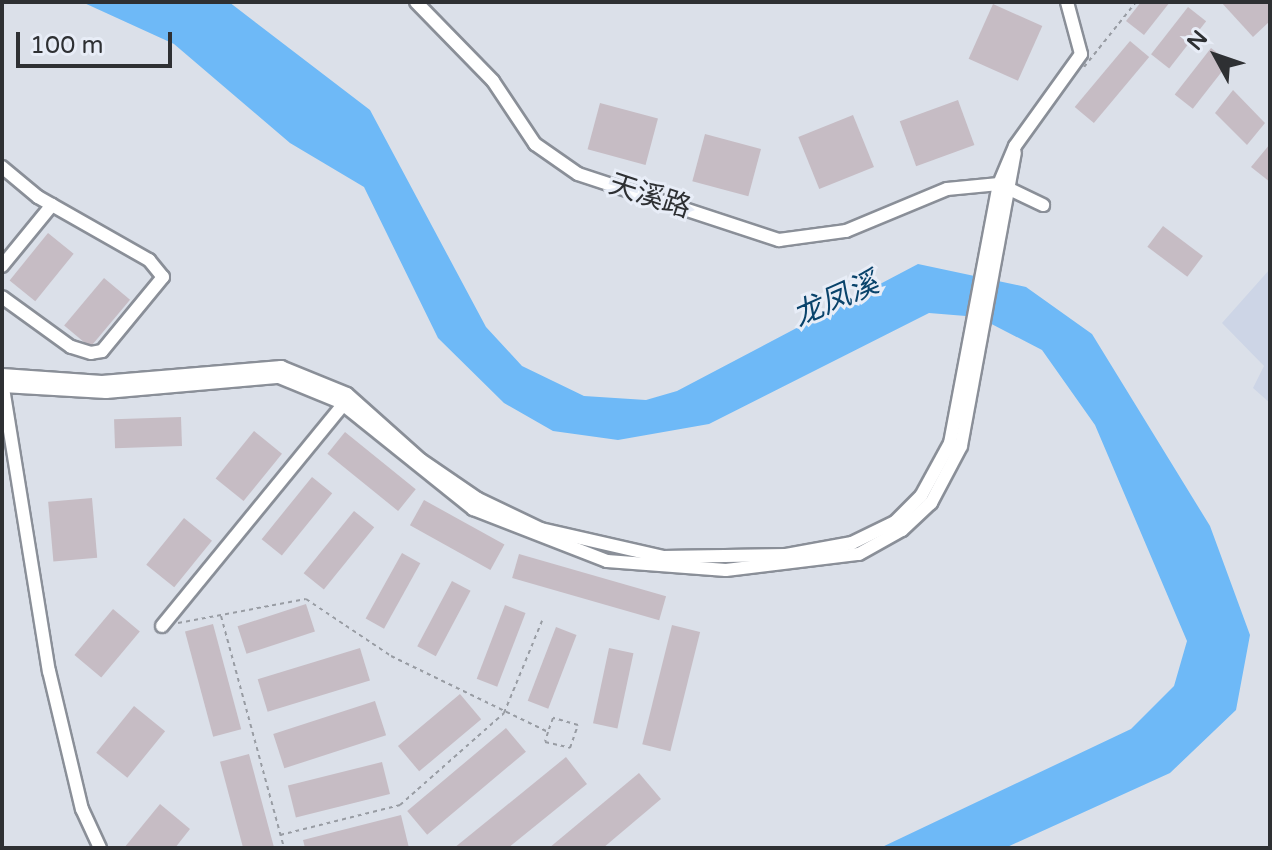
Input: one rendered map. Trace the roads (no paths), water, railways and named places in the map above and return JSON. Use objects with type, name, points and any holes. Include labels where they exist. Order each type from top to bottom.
[{"type":"street","name":"天溪路","points":[[416,2],[493,81],[535,144],[578,174],[779,240],[846,231],[947,189],[999,184]]},
{"type":"street","points":[[1000,227],[999,184],[1015,146],[1076,62],[1080,32],[1067,2]]},
{"type":"street","points":[[338,396],[473,509],[607,561],[663,570],[788,567],[859,554],[902,530],[940,479],[961,406],[1000,227],[1014,188],[1015,146]]},
{"type":"street","points":[[2,167],[52,205],[149,260],[163,277],[102,351],[91,353],[71,347],[2,297]]},
{"type":"street","points":[[999,184],[1014,188],[1043,205]]},
{"type":"street","points":[[2,266],[52,205]]},
{"type":"street","points":[[100,848],[82,809],[49,671],[2,381],[106,392],[279,377],[353,400],[478,499],[541,529],[663,557],[786,555],[852,543],[895,522],[940,479]]},
{"type":"street","points":[[162,626],[338,396]]},
{"type":"water","points":[[82,2],[229,2],[370,110],[486,327],[522,366],[584,396],[646,400],[677,391],[918,264],[1026,287],[1092,334],[1210,526],[1250,635],[1236,710],[1170,773],[1005,848],[880,848],[1131,729],[1174,686],[1187,641],[1095,425],[1042,350],[978,317],[929,313],[709,424],[618,440],[553,431],[504,403],[438,338],[364,187],[290,143],[174,44]]},
{"type":"water label","name":"龙凤溪","points":[[836,300]]}]
